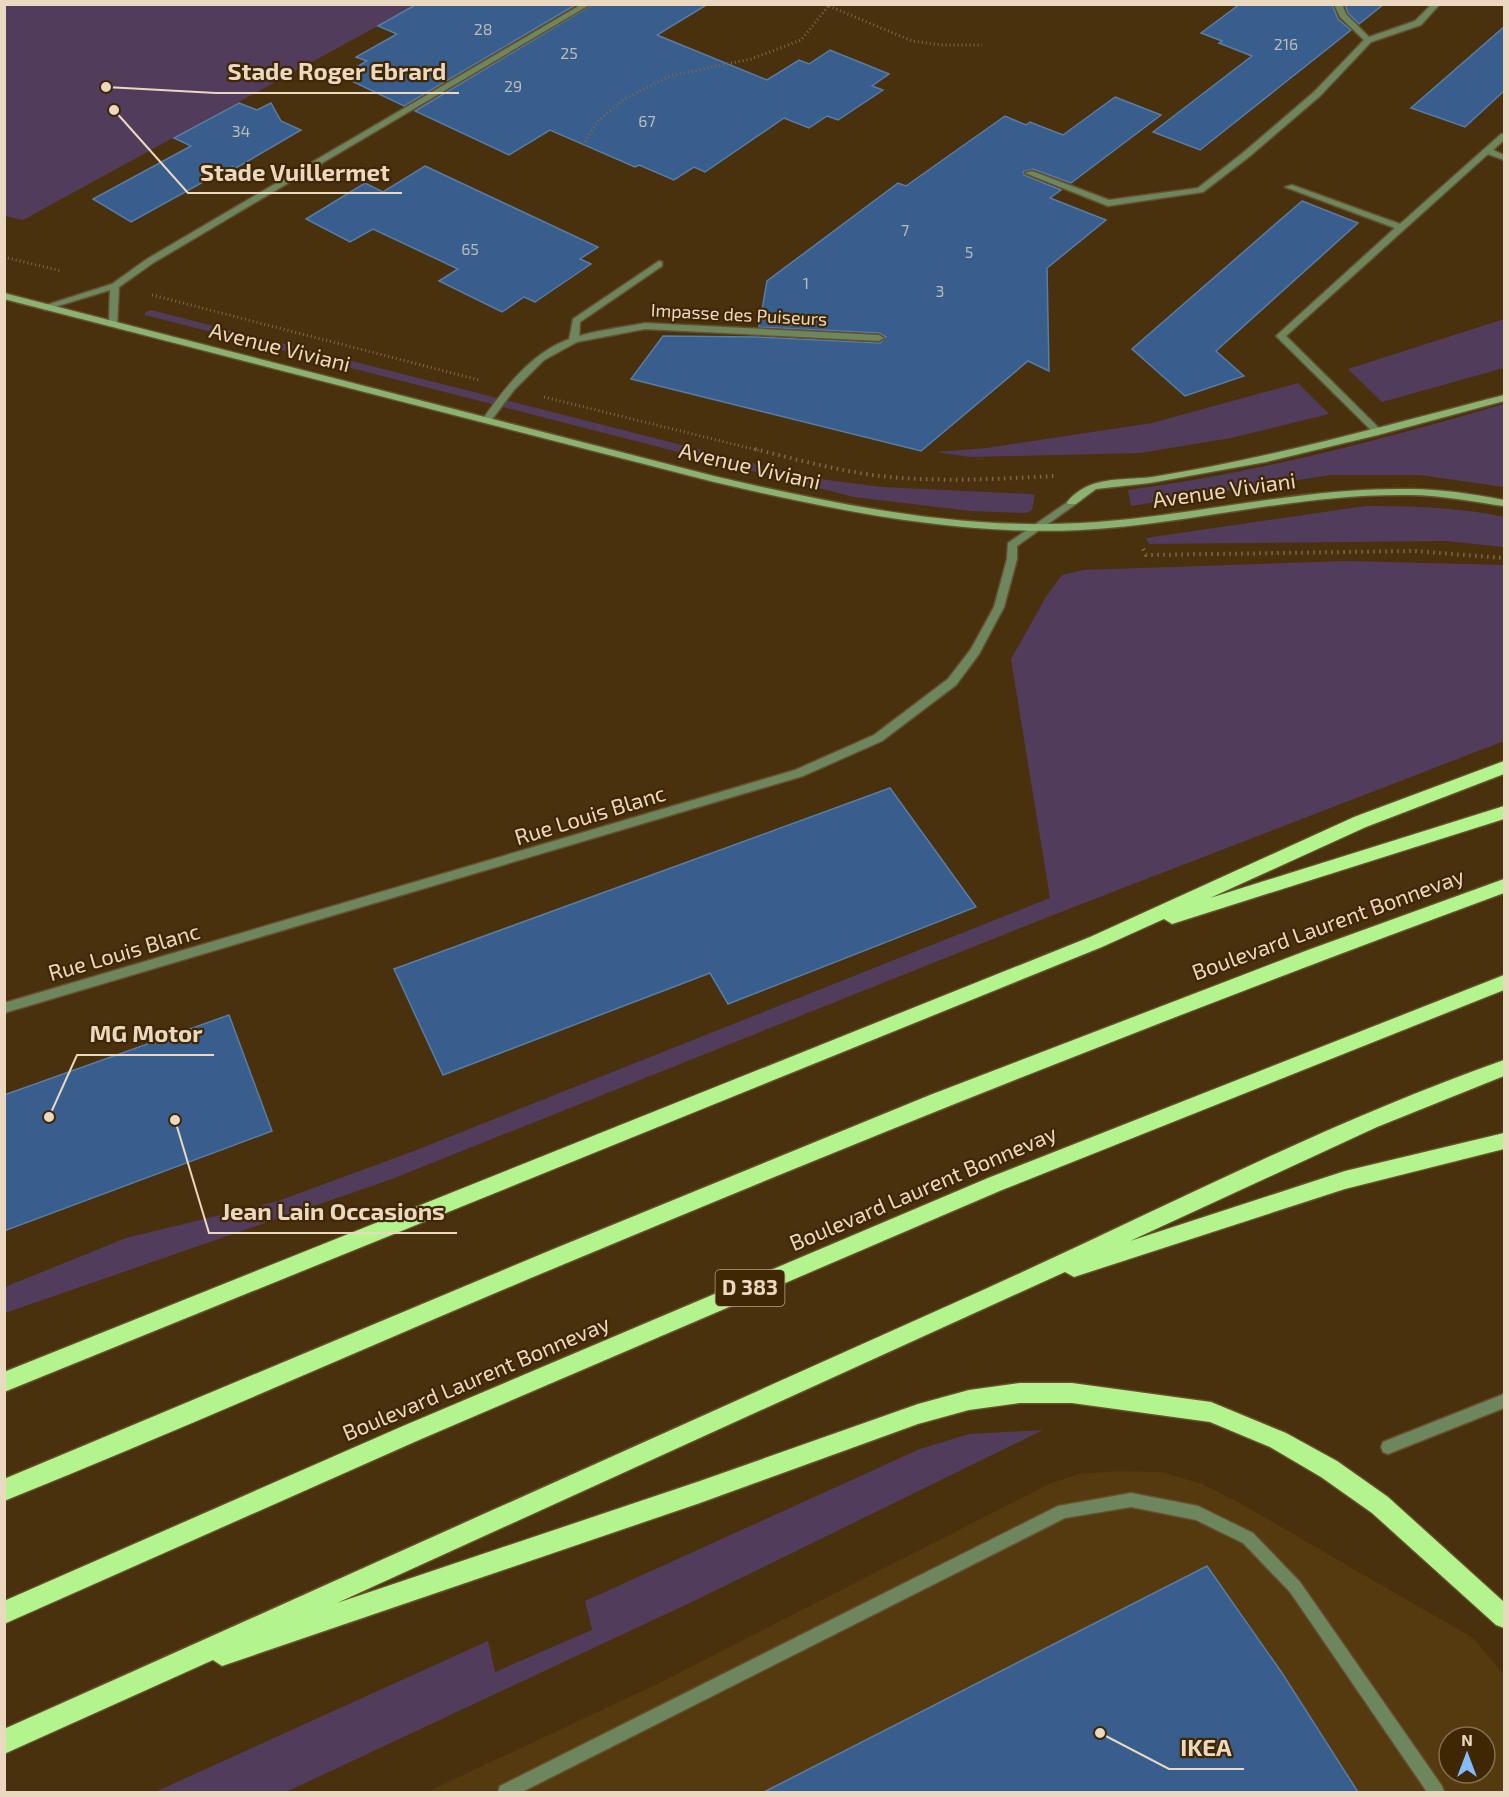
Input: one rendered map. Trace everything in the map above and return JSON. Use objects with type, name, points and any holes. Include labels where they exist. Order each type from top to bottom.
[{"type":"highway","points":[[4,1382],[1096,942],[1360,822],[1504,767]]},
{"type":"highway","points":[[1096,942],[1436,832],[1504,813]]},
{"type":"highway","name":"Boulevard Laurent Bonnevay","points":[[4,1490],[952,1094],[1504,886]]},
{"type":"highway","name":"Boulevard Laurent Bonnevay","points":[[4,1613],[422,1428],[994,1184],[1504,982]]},
{"type":"highway","points":[[4,1742],[1001,1292],[1370,1120],[1504,1068]]},
{"type":"highway","points":[[1001,1292],[1345,1180],[1504,1141]]},
{"type":"highway","points":[[121,1688],[700,1492],[918,1414],[969,1400],[1020,1393],[1072,1393],[1211,1412],[1278,1440],[1329,1469],[1380,1505],[1504,1617]]},
{"type":"street","points":[[45,307],[115,286],[150,261],[588,4]]},
{"type":"street","points":[[1338,4],[1343,15],[1368,40]]},
{"type":"street","points":[[1029,173],[1108,203],[1200,190],[1247,154],[1317,94],[1368,40],[1418,23],[1437,4]]},
{"type":"street","points":[[1504,136],[1281,336],[1378,432],[1504,398]]},
{"type":"street","points":[[1487,151],[1504,158]]},
{"type":"street","points":[[1289,187],[1401,227]]},
{"type":"street","points":[[574,340],[576,321],[659,264]]},
{"type":"street","points":[[114,324],[115,286]]},
{"type":"street","name":"Avenue Viviani","points":[[4,296],[789,497],[864,512],[955,523],[1039,526],[1131,523],[1362,492],[1430,493],[1504,503]]},
{"type":"street","name":"Impasse des Puiseurs","points":[[487,420],[511,388],[541,358],[574,340],[645,326],[879,338]]},
{"type":"street","name":"Rue Louis Blanc","points":[[4,1008],[799,773],[878,738],[952,682],[975,651],[999,607],[1012,559],[1012,545],[1093,486],[1150,480],[1266,459],[1378,432]]},
{"type":"street","points":[[1388,1447],[1504,1401]]},
{"type":"street","points":[[506,1792],[1063,1511],[1131,1500],[1198,1513],[1248,1538],[1295,1587],[1436,1792]]},
{"type":"path","points":[[583,145],[598,122],[624,99],[670,76],[751,59],[801,40],[829,5],[903,39],[933,44],[982,45]]},
{"type":"path","name":"Avenue Viviani","points":[[115,286],[835,469],[874,475],[961,480],[1065,476]]},
{"type":"path","points":[[1146,555],[1415,551],[1504,558]]},
{"type":"shaded area","points":[[4,5],[416,5],[23,220],[5,216]]},
{"type":"shaded area","points":[[151,310],[760,465],[827,480],[882,487],[1030,494],[1035,495],[1032,510],[1026,513],[971,511],[854,497],[145,315],[145,312]]},
{"type":"shaded area","points":[[1504,319],[1504,368],[1382,402],[1348,369]]},
{"type":"shaded area","points":[[1298,383],[1329,414],[1231,438],[1140,453],[970,457],[936,452],[987,448],[1152,423]]},
{"type":"shaded area","points":[[1504,404],[1504,487],[1420,475],[1330,475],[1131,506],[1128,490],[1271,465]]},
{"type":"shaded area","points":[[1365,506],[1435,508],[1504,517],[1504,547],[1446,541],[1149,544],[1146,538]]},
{"type":"shaded area","points":[[1346,561],[1504,565],[1504,741],[1053,915],[392,1179],[5,1313],[5,1287],[126,1238],[278,1201],[414,1151],[1050,898],[1011,659],[1046,597],[1062,575],[1083,570]]},
{"type":"shaded area","points":[[1043,1430],[696,1600],[286,1792],[155,1792],[488,1641],[495,1672],[592,1630],[585,1601],[920,1449],[969,1434]]},
{"type":"shaded area","points":[[1116,1471],[1161,1472],[1202,1484],[1243,1505],[1473,1638],[1504,1675],[1504,1792],[427,1792],[653,1686],[1049,1484],[1079,1474]]},
{"type":"building","points":[[417,4],[577,4],[404,106],[341,76],[367,61],[356,57],[397,34],[378,26]]},
{"type":"building","points":[[593,4],[708,4],[657,35],[767,80],[799,60],[809,64],[830,50],[889,74],[872,86],[883,90],[838,120],[827,116],[809,128],[784,118],[705,172],[694,167],[674,180],[639,165],[635,167],[550,130],[509,155],[415,111]]},
{"type":"building","points":[[1240,4],[1332,4],[1338,19],[1351,30],[1200,150],[1153,132],[1252,56],[1201,33]]},
{"type":"building","points":[[1345,4],[1384,4],[1359,24],[1348,13]]},
{"type":"building","points":[[1504,27],[1504,91],[1465,127],[1411,108]]},
{"type":"building","points":[[1115,97],[1161,115],[1071,183],[1033,169],[1023,172],[1024,175],[1061,190],[1050,198],[1106,220],[1047,268],[1049,371],[1028,361],[921,451],[631,379],[663,336],[758,337],[880,343],[886,337],[879,333],[759,327],[767,281],[898,183],[906,186],[1005,116],[1026,125],[1030,122],[1063,135]]},
{"type":"building","points":[[239,103],[257,110],[271,103],[281,121],[301,130],[236,168],[232,166],[131,222],[93,199],[191,146],[174,138]]},
{"type":"building","points":[[425,166],[598,247],[580,259],[591,264],[535,302],[524,297],[502,312],[439,281],[458,269],[373,229],[350,242],[306,219],[365,183],[383,192]]},
{"type":"building","points":[[1302,201],[1358,223],[1216,351],[1244,376],[1185,396],[1132,349]]},
{"type":"building","points":[[890,788],[976,907],[728,1004],[710,973],[443,1075],[394,969]]},
{"type":"building","points":[[229,1015],[272,1131],[4,1231],[4,1095]]},
{"type":"building","points":[[1207,1566],[1282,1673],[1358,1792],[764,1792]]},
{"type":"place","name":"Stade Roger Ebrard","points":[[106,87]]},
{"type":"place","name":"Stade Vuillermet","points":[[114,110]]},
{"type":"place","name":"MG Motor","points":[[49,1117]]},
{"type":"place","name":"Jean Lain Occasions","points":[[175,1120]]},
{"type":"place","name":"IKEA","points":[[1100,1733]]}]
